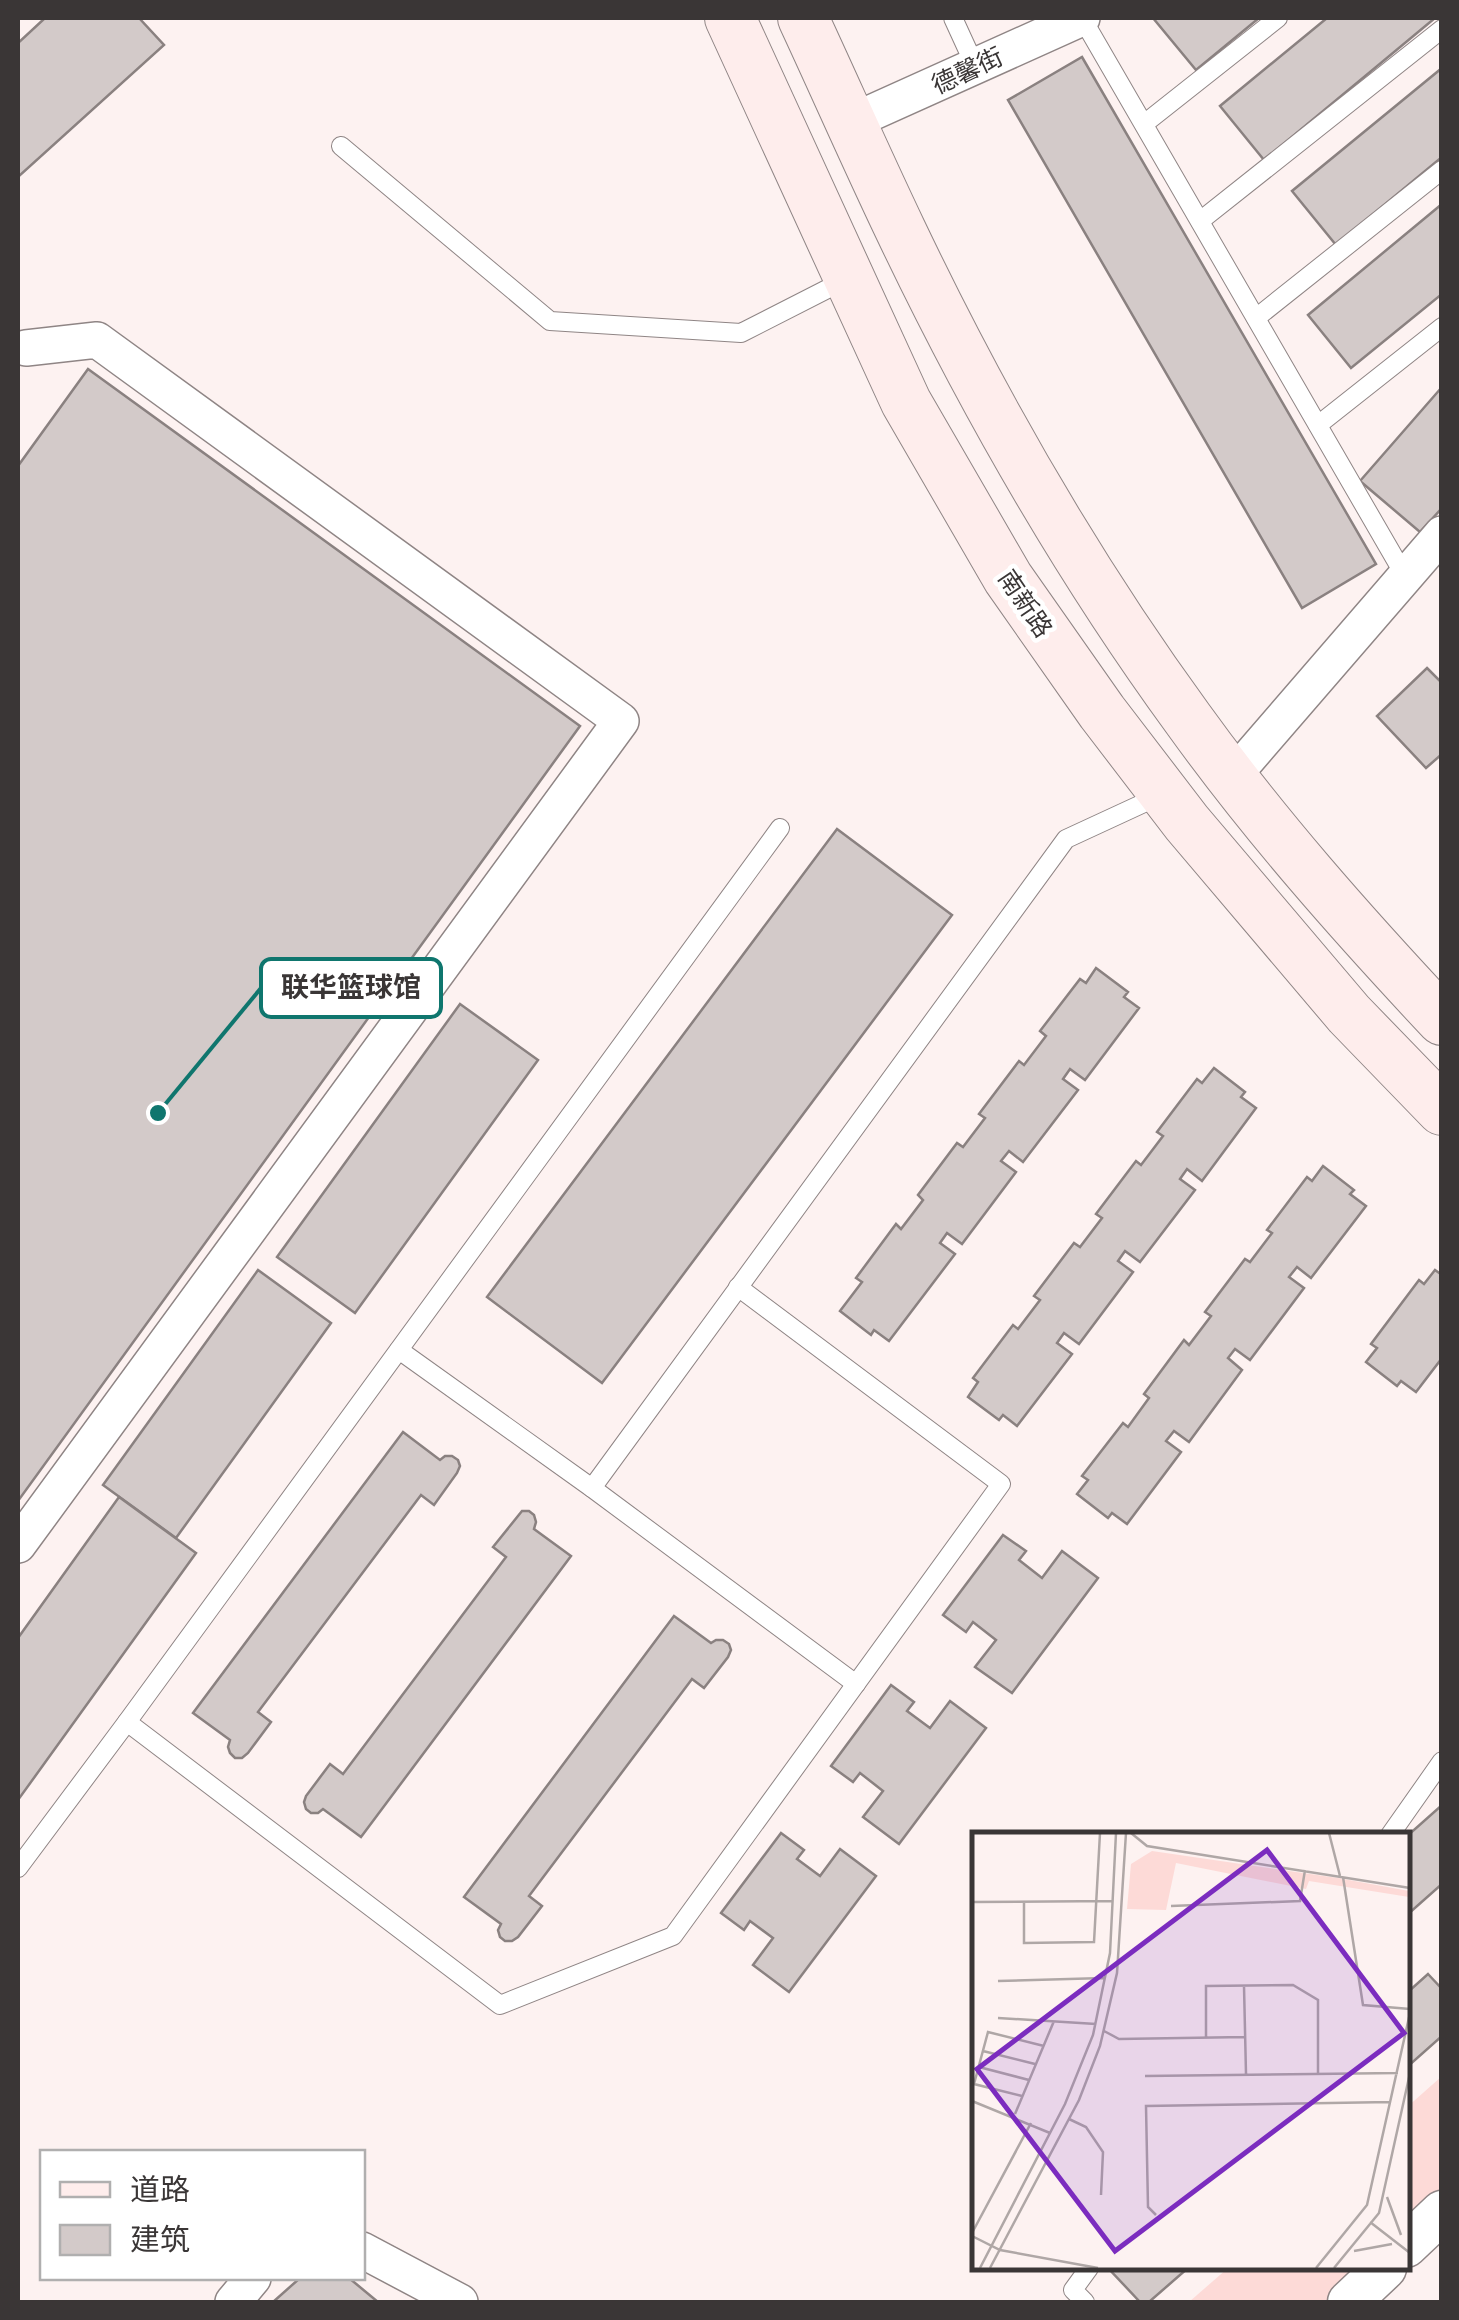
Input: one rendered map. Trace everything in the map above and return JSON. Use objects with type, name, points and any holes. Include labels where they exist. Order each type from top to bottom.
[{"type":"main road","name":"南新路","points":[[730,18],[906,402],[1008,578],[1164,794],[1349,1014],[1442,1110]]},
{"type":"main road","points":[[803,18],[926,280],[1018,455],[1136,644],[1188,720],[1297,858],[1436,1003]]},
{"type":"street","name":"德馨街","points":[[852,122],[1082,18]]},
{"type":"street","points":[[18,1545],[621,721],[97,340],[26,348]]},
{"type":"street","points":[[1232,777],[1442,534]]},
{"type":"street","points":[[1409,2243],[1442,2212]]},
{"type":"street","points":[[365,2252],[460,2302]]},
{"type":"street","points":[[1349,2302],[1383,2270]]},
{"type":"street","points":[[233,2302],[251,2280]]},
{"type":"lane","points":[[953,18],[976,66]]},
{"type":"lane","points":[[1082,18],[1406,576]]},
{"type":"lane","points":[[1144,124],[1278,18]]},
{"type":"lane","points":[[1200,221],[1442,29]]},
{"type":"lane","points":[[341,146],[550,321],[741,332],[850,278]]},
{"type":"lane","points":[[1256,318],[1442,170]]},
{"type":"lane","points":[[1318,425],[1442,327]]},
{"type":"lane","points":[[592,1488],[1066,838],[1164,794]]},
{"type":"lane","points":[[18,1868],[780,828]]},
{"type":"lane","points":[[127,1722],[500,2005],[673,1936],[1001,1484],[738,1287]]},
{"type":"lane","points":[[399,1350],[856,1684]]},
{"type":"lane","points":[[1392,1832],[1442,1761]]},
{"type":"lane","points":[[1086,2302],[1073,2290],[1088,2270]]},
{"type":"shaded area","points":[[1441,2077],[1441,2191],[1409,2224],[1409,2105]]},
{"type":"shaded area","points":[[1226,2270],[1362,2270],[1328,2302],[1189,2302]]},
{"type":"building","points":[[45,18],[139,18],[164,45],[18,177],[18,43]]},
{"type":"building","points":[[1153,18],[1259,18],[1196,70]]},
{"type":"building","points":[[1327,18],[1435,18],[1264,160],[1220,106]]},
{"type":"building","points":[[1082,57],[1376,564],[1302,608],[1008,100]]},
{"type":"building","points":[[1442,68],[1442,157],[1336,245],[1292,191]]},
{"type":"building","points":[[1442,204],[1442,294],[1351,368],[1308,315]]},
{"type":"building","points":[[88,369],[580,726],[18,1501],[18,466]]},
{"type":"building","points":[[1442,387],[1442,508],[1420,532],[1360,481]]},
{"type":"building","points":[[1427,668],[1442,683],[1442,754],[1426,768],[1377,716]]},
{"type":"building","points":[[837,829],[952,915],[602,1383],[487,1297]]},
{"type":"building","points":[[1096,968],[1128,992],[1124,997],[1139,1008],[1085,1080],[1070,1069],[1063,1079],[1078,1090],[1023,1162],[1009,1151],[1001,1161],[1016,1172],[962,1244],[947,1233],[940,1243],[955,1254],[889,1341],[874,1330],[871,1335],[840,1311],[862,1282],[856,1278],[896,1224],[901,1229],[923,1200],[918,1195],[957,1143],[963,1147],[985,1118],[979,1114],[1019,1061],[1024,1065],[1046,1036],[1040,1031],[1080,979],[1086,983]]},
{"type":"building","points":[[460,1004],[538,1060],[355,1313],[277,1257]]},
{"type":"building","points":[[1214,1068],[1245,1092],[1241,1097],[1256,1108],[1202,1181],[1187,1169],[1180,1179],[1195,1190],[1140,1262],[1125,1251],[1118,1261],[1133,1272],[1079,1344],[1064,1333],[1057,1343],[1072,1354],[1017,1426],[1003,1415],[999,1420],[968,1397],[978,1382],[973,1378],[1013,1325],[1018,1329],[1040,1300],[1034,1296],[1074,1243],[1080,1247],[1102,1218],[1096,1214],[1136,1161],[1141,1165],[1163,1136],[1157,1132],[1197,1079],[1202,1083]]},
{"type":"building","points":[[1323,1166],[1354,1190],[1350,1194],[1366,1206],[1311,1278],[1297,1267],[1289,1277],[1304,1288],[1250,1360],[1235,1349],[1228,1358],[1242,1370],[1189,1442],[1174,1431],[1166,1441],[1181,1452],[1127,1524],[1112,1513],[1108,1518],[1077,1494],[1088,1480],[1082,1476],[1123,1423],[1128,1427],[1149,1398],[1144,1394],[1184,1340],[1189,1345],[1211,1316],[1205,1312],[1245,1259],[1250,1262],[1272,1233],[1267,1230],[1307,1177],[1312,1181]]},
{"type":"building","points":[[258,1270],[331,1323],[176,1538],[103,1485]]},
{"type":"building","points":[[1435,1270],[1442,1275],[1442,1358],[1416,1392],[1401,1381],[1397,1386],[1366,1362],[1377,1348],[1371,1344],[1419,1280],[1424,1284]]},
{"type":"building","points":[[403,1432],[440,1460],[452,1456],[458,1460],[457,1473],[434,1505],[421,1495],[258,1712],[271,1722],[248,1753],[235,1758],[228,1747],[230,1740],[193,1713]]},
{"type":"building","points":[[119,1497],[196,1553],[18,1800],[18,1638]]},
{"type":"building","points":[[522,1511],[534,1515],[534,1529],[571,1556],[361,1837],[323,1809],[311,1813],[306,1809],[306,1796],[330,1764],[343,1774],[506,1557],[493,1547]]},
{"type":"building","points":[[1003,1535],[1026,1551],[1019,1560],[1042,1578],[1062,1551],[1098,1578],[1012,1693],[975,1667],[996,1640],[973,1622],[966,1632],[943,1615]]},
{"type":"building","points":[[674,1616],[711,1643],[723,1640],[729,1644],[728,1657],[704,1688],[692,1679],[529,1896],[542,1906],[518,1937],[505,1941],[498,1930],[501,1924],[464,1897]]},
{"type":"building","points":[[891,1685],[914,1702],[907,1711],[930,1728],[950,1701],[986,1728],[899,1844],[863,1817],[883,1791],[860,1773],[853,1782],[831,1766]]},
{"type":"building","points":[[1442,1805],[1442,1884],[1409,1913],[1409,1834]]},
{"type":"building","points":[[781,1833],[804,1850],[797,1859],[820,1876],[840,1849],[876,1876],[789,1992],[753,1965],[773,1938],[750,1921],[744,1930],[721,1913]]},
{"type":"building","points":[[1428,1974],[1442,1989],[1442,2036],[1409,2065],[1409,1991]]},
{"type":"building","points":[[1110,2270],[1186,2270],[1149,2302],[1140,2302]]},
{"type":"building","points":[[298,2280],[351,2280],[378,2302],[273,2302]]},
{"type":"place","name":"联华篮球馆","points":[[158,1113]]}]
